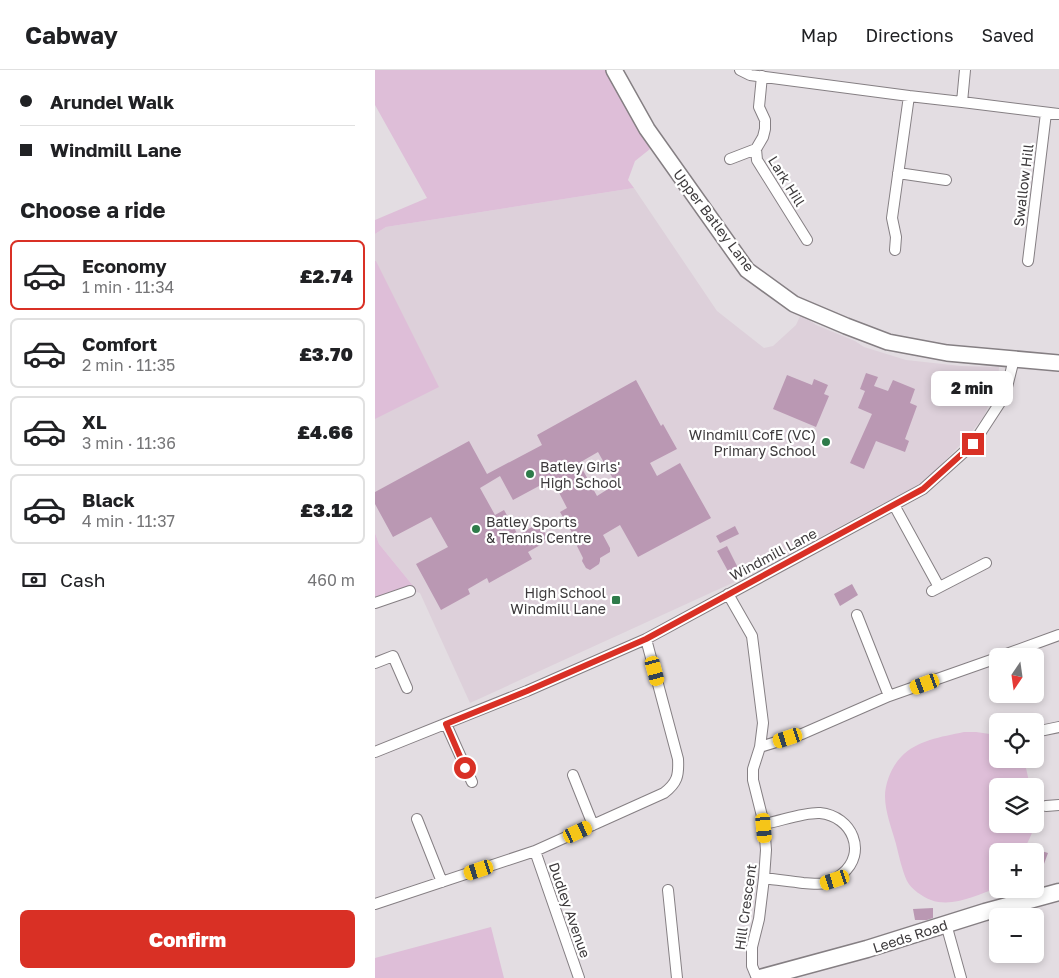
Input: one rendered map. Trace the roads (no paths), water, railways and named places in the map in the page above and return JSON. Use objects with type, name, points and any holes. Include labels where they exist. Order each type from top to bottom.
[{"type":"main road","name":"Leeds Road","points":[[758,978],[867,949],[1059,892]]},
{"type":"street","name":"Upper Batley Lane","points":[[614,70],[647,128],[747,270],[794,304],[888,342],[947,353],[1059,363]]},
{"type":"street","points":[[740,70],[750,76],[1059,114]]},
{"type":"street","points":[[795,70],[795,82]]},
{"type":"street","points":[[962,102],[965,70]]},
{"type":"street","name":"Lark Hill","points":[[762,76],[759,106],[765,120],[765,129],[756,150],[757,160],[807,240]]},
{"type":"street","points":[[895,250],[896,237],[892,218],[909,96]]},
{"type":"street","name":"Swallow Hill","points":[[1028,261],[1046,113]]},
{"type":"street","points":[[730,159],[756,150]]},
{"type":"street","points":[[898,173],[946,180]]},
{"type":"street","name":"Windmill Lane","points":[[375,752],[527,691],[646,639],[923,489],[973,444],[1005,395],[1014,359]]},
{"type":"street","points":[[894,505],[936,589],[986,563]]},
{"type":"street","points":[[375,603],[410,591]]},
{"type":"street","points":[[728,594],[752,636],[763,723],[760,747],[802,734],[889,696],[989,661]]},
{"type":"street","points":[[857,615],[889,696]]},
{"type":"street","points":[[1023,648],[1059,635]]},
{"type":"street","points":[[375,904],[535,852],[664,793],[673,786],[679,771],[678,759],[646,639]]},
{"type":"street","points":[[375,663],[393,656],[407,688]]},
{"type":"street","points":[[446,724],[472,782]]},
{"type":"street","points":[[1044,730],[1059,727]]},
{"type":"street","name":"Hill Crescent","points":[[758,978],[752,966],[751,947],[759,919],[766,850],[764,824],[753,780],[753,769],[760,747]]},
{"type":"street","points":[[573,775],[593,825]]},
{"type":"street","points":[[1046,806],[1059,805]]},
{"type":"street","points":[[764,824],[808,814],[827,814],[843,822],[849,829],[856,851],[846,871],[835,880],[825,883],[806,883],[764,878]]},
{"type":"street","points":[[417,819],[442,882]]},
{"type":"street","name":"Dudley Avenue","points":[[535,852],[579,978]]},
{"type":"street","points":[[668,890],[677,978]]},
{"type":"street","points":[[946,924],[961,978]]},
{"type":"place","name":"Windmill CofE (VC) Primary School","points":[[826,442]]},
{"type":"place","name":"Batley Girls' High School","points":[[530,474]]},
{"type":"place","name":"Batley Sports & Tennis Centre","points":[[476,529]]},
{"type":"place","name":"High School Windmill Lane","points":[[616,600]]}]
